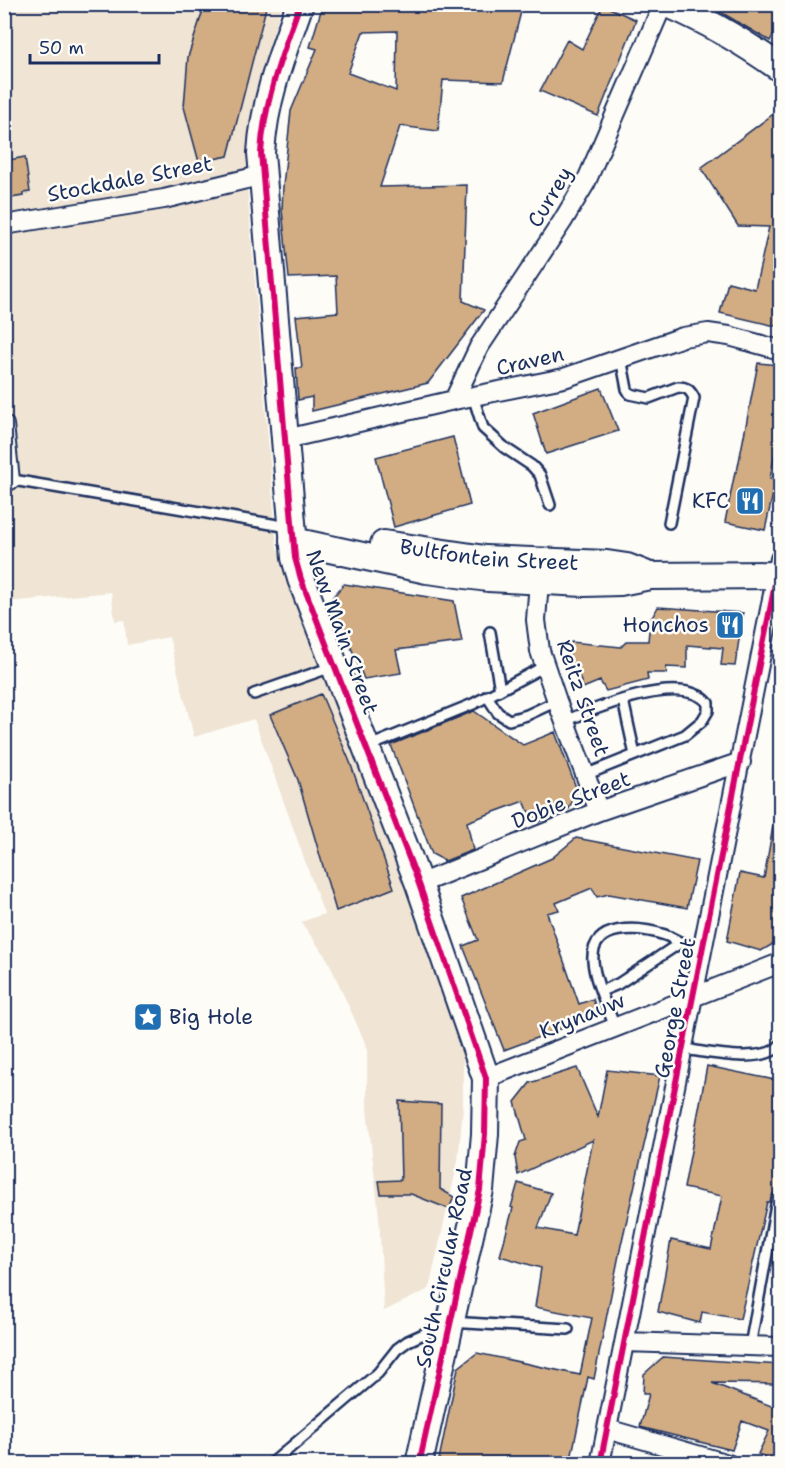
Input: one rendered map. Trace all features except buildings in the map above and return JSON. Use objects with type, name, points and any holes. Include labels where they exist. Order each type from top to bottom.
[{"type":"street","name":"New Main Street","points":[[300,4],[277,66],[266,107],[261,153],[295,558],[301,579],[419,884],[486,1078]]},
{"type":"street","name":"Currey","points":[[454,400],[479,347],[586,182],[663,4]]},
{"type":"street","points":[[668,4],[742,41],[780,68]]},
{"type":"street","name":"Stockdale Street","points":[[4,225],[164,199],[263,175]]},
{"type":"street","name":"Craven","points":[[286,439],[454,400],[564,378],[683,337],[708,333],[729,336],[780,350]]},
{"type":"street","points":[[4,425],[7,480]]},
{"type":"street","name":"Bultfontein Street","points":[[293,535],[485,559],[540,571],[607,564],[627,567],[650,576],[779,570]]},
{"type":"street","name":"George Street","points":[[600,1464],[779,570]]},
{"type":"street","name":"Reitz Street","points":[[540,571],[536,620],[540,651],[599,811]]},
{"type":"street","name":"Dobie Street","points":[[419,884],[599,811],[741,762]]},
{"type":"street","name":"Krynauw","points":[[486,1078],[780,963]]},
{"type":"street","name":"South Circular Road","points":[[419,1464],[480,1190],[485,1134],[486,1078]]},
{"type":"street","points":[[625,1341],[780,1347]]},
{"type":"street","points":[[607,1429],[728,1464]]},
{"type":"lane","points":[[621,358],[630,394],[649,398],[683,387],[691,392],[694,398],[669,523]]},
{"type":"lane","points":[[473,396],[483,428],[493,439],[532,466],[540,476],[550,505]]},
{"type":"lane","points":[[7,480],[293,535]]},
{"type":"lane","points":[[490,632],[500,690]]},
{"type":"lane","points":[[366,748],[473,704],[545,666]]},
{"type":"lane","points":[[254,694],[335,667]]},
{"type":"lane","points":[[565,721],[610,703],[675,690],[703,696],[708,703],[708,711],[702,721],[685,735],[585,775]]},
{"type":"lane","points":[[487,696],[498,713],[509,720],[557,701]]},
{"type":"lane","points":[[623,700],[635,755]]},
{"type":"lane","points":[[615,1027],[601,991],[593,961],[593,949],[599,937],[608,932],[650,931],[704,950]]},
{"type":"lane","points":[[601,991],[618,984],[680,942]]},
{"type":"lane","points":[[684,1048],[749,1056],[773,1052],[780,1045]]},
{"type":"lane","points":[[750,1346],[777,1199]]},
{"type":"lane","points":[[271,1464],[378,1373],[397,1349],[408,1341],[450,1322],[568,1329]]},
{"type":"shaded area","points":[[4,5],[282,5],[256,97],[247,148],[246,175],[277,547],[399,864],[463,1054],[463,1108],[458,1161],[429,1289],[384,1311],[379,1216],[367,1108],[367,1047],[328,960],[301,922],[324,914],[254,719],[194,737],[169,637],[127,645],[124,620],[115,621],[111,592],[8,602],[4,565]]},
{"type":"cycle path","points":[[300,4],[270,96],[261,153],[295,558],[301,579],[419,884],[486,1078],[485,1134],[480,1190],[419,1464]]},
{"type":"cycle path","points":[[600,1464],[780,559]]},
{"type":"place","name":"KFC","points":[[750,501]]},
{"type":"place","name":"Honchos","points":[[730,625]]},
{"type":"place","name":"Big Hole","points":[[148,1017]]}]
